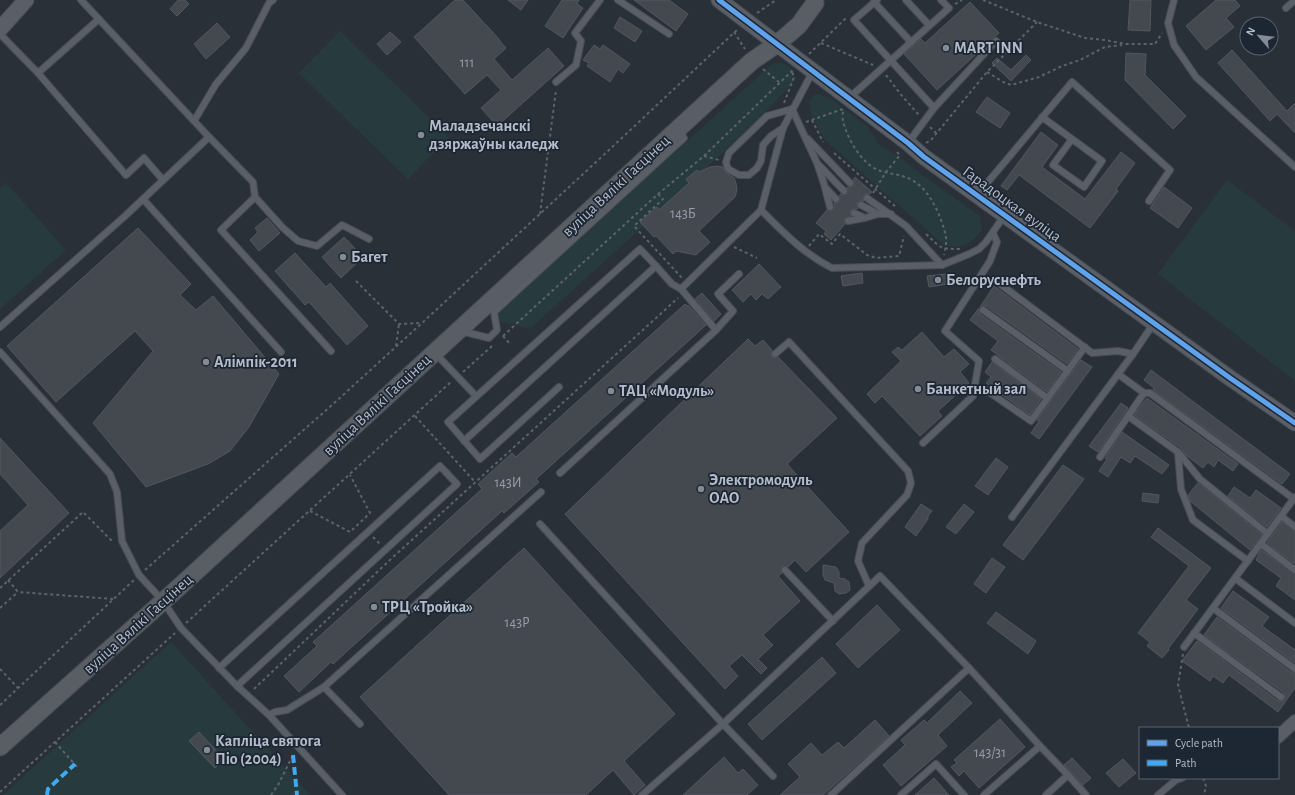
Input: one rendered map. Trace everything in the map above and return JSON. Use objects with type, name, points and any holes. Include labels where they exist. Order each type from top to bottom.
[{"type":"main road","name":"вуліца Вялікі Гасцінец","points":[[0,747],[163,601],[754,60],[774,41],[792,18],[817,1]]},
{"type":"street","points":[[0,29],[26,0]]},
{"type":"street","name":"Гарадоцкая вуліца","points":[[719,0],[774,41],[796,67],[813,71],[846,104],[911,146],[1004,215],[1295,423]]},
{"type":"street","points":[[1279,736],[1295,721]]},
{"type":"lane","points":[[81,0],[253,182],[255,197],[282,227],[298,241],[317,246],[342,225],[369,239]]},
{"type":"lane","points":[[194,121],[216,84],[246,48],[269,3],[273,0]]},
{"type":"lane","points":[[556,82],[576,65],[581,41],[575,33],[600,0]]},
{"type":"lane","points":[[618,0],[669,34]]},
{"type":"lane","points":[[906,0],[929,25]]},
{"type":"lane","points":[[846,104],[881,68],[949,8],[941,0]]},
{"type":"lane","points":[[1174,0],[1168,23],[1174,45],[1196,77],[1295,167]]},
{"type":"lane","points":[[1286,8],[1295,0]]},
{"type":"lane","points":[[911,42],[876,1],[854,20],[934,108]]},
{"type":"lane","points":[[38,73],[99,19]]},
{"type":"lane","points":[[0,34],[38,73],[126,175],[144,158],[163,180]]},
{"type":"lane","points":[[911,146],[924,121],[934,108],[996,41]]},
{"type":"lane","points":[[682,291],[761,210],[783,128],[813,71]]},
{"type":"lane","points":[[977,194],[1072,82],[1170,170],[1149,200]]},
{"type":"lane","points":[[783,128],[770,136],[763,145],[761,160],[757,168],[749,175],[738,175],[728,169],[726,162],[728,153],[768,116],[792,109]]},
{"type":"lane","points":[[792,109],[817,163],[830,207]]},
{"type":"lane","points":[[1042,117],[1072,139],[1102,161],[1084,187],[1053,165],[1072,139]]},
{"type":"lane","points":[[459,331],[489,338],[497,330],[494,312],[684,138],[679,129]]},
{"type":"lane","points":[[804,135],[850,183]]},
{"type":"lane","points":[[0,327],[143,199],[209,137]]},
{"type":"lane","points":[[817,163],[844,191]]},
{"type":"lane","points":[[825,187],[836,199]]},
{"type":"lane","points":[[255,197],[221,230],[331,351]]},
{"type":"lane","points":[[868,198],[906,226],[942,265]]},
{"type":"lane","points":[[143,199],[281,352]]},
{"type":"lane","points":[[861,205],[878,214]]},
{"type":"lane","points":[[761,210],[805,251],[820,262],[832,268],[942,265],[979,249],[993,233],[1004,215]]},
{"type":"lane","points":[[854,213],[865,218]]},
{"type":"lane","points":[[848,220],[865,218],[878,214],[891,214]]},
{"type":"lane","points":[[923,443],[972,396],[979,361],[945,331],[990,260],[997,242],[993,233]]},
{"type":"lane","points":[[559,387],[480,459],[448,422],[640,249],[672,284],[682,291],[716,330]]},
{"type":"lane","points":[[464,441],[656,266]]},
{"type":"lane","points":[[560,472],[716,330],[733,311],[718,294],[739,274]]},
{"type":"lane","points":[[1000,284],[1092,353],[1118,351],[1132,354]]},
{"type":"lane","points":[[983,310],[1068,371]]},
{"type":"lane","points":[[1012,517],[1154,323]]},
{"type":"lane","points":[[775,354],[789,342],[908,471],[911,483],[907,495],[862,543],[858,561],[868,586]]},
{"type":"lane","points":[[986,390],[1031,421],[1084,347]]},
{"type":"lane","points":[[0,352],[110,474],[117,492],[122,541],[139,575],[163,601],[181,628],[237,686],[269,715],[342,795]]},
{"type":"lane","points":[[434,352],[476,396]]},
{"type":"lane","points":[[995,359],[1047,398]]},
{"type":"lane","points":[[1118,374],[1144,393],[1150,392],[1295,498],[1184,647]]},
{"type":"lane","points":[[1100,457],[1144,393]]},
{"type":"lane","points":[[1128,416],[1178,452],[1200,479],[1268,534]]},
{"type":"lane","points":[[1178,452],[1181,489],[1193,520],[1248,561]]},
{"type":"lane","points":[[219,668],[440,466],[457,484],[237,686]]},
{"type":"lane","points":[[269,715],[275,712],[288,710],[324,687],[541,492]]},
{"type":"lane","points":[[1281,516],[1295,527]]},
{"type":"lane","points":[[540,524],[772,776]]},
{"type":"lane","points":[[1261,544],[1295,570]]},
{"type":"lane","points":[[785,570],[833,621]]},
{"type":"lane","points":[[642,795],[723,724],[880,576],[970,668],[1086,795]]},
{"type":"lane","points":[[1235,578],[1295,623]]},
{"type":"lane","points":[[1213,608],[1295,669]]},
{"type":"lane","points":[[1194,633],[1281,697]]},
{"type":"lane","points":[[831,795],[970,668]]},
{"type":"lane","points":[[324,687],[360,724]]},
{"type":"lane","points":[[984,795],[1040,746]]},
{"type":"lane","points":[[901,795],[936,764],[964,795]]},
{"type":"lane","points":[[1046,795],[1068,775]]},
{"type":"lane","points":[[1158,795],[1179,779]]},
{"type":"path","points":[[0,705],[139,575],[396,347],[734,32],[775,0]]},
{"type":"path","points":[[983,0],[1037,22],[1085,38],[1126,44]]},
{"type":"path","points":[[511,345],[503,336],[658,194],[704,156],[849,15]]},
{"type":"path","points":[[911,146],[931,140],[987,72],[1037,22]]},
{"type":"path","points":[[734,32],[754,60],[780,83]]},
{"type":"path","points":[[821,43],[881,68],[902,96],[936,133]]},
{"type":"path","points":[[987,72],[1011,85],[1039,77],[1062,66],[1080,60],[1105,46],[1155,44]]},
{"type":"path","points":[[780,112],[794,77],[796,67]]},
{"type":"path","points":[[539,215],[556,93],[556,82]]},
{"type":"path","points":[[846,104],[849,114]]},
{"type":"path","points":[[798,124],[812,120],[846,104]]},
{"type":"path","points":[[846,104],[842,120],[854,146],[864,161],[876,169],[910,179],[925,191],[935,206],[947,236],[946,249],[942,265]]},
{"type":"path","points":[[812,120],[825,145]]},
{"type":"path","points":[[830,150],[899,210]]},
{"type":"path","points":[[868,198],[900,154],[895,150]]},
{"type":"path","points":[[704,156],[726,162]]},
{"type":"path","points":[[658,194],[663,199],[634,226],[685,282]]},
{"type":"path","points":[[805,251],[819,234],[832,244],[840,234],[867,255],[876,258],[899,256],[906,226]]},
{"type":"path","points":[[926,234],[940,248],[961,248]]},
{"type":"path","points":[[738,242],[733,247],[757,258]]},
{"type":"path","points":[[356,281],[399,324],[422,323]]},
{"type":"path","points":[[254,689],[392,558],[682,291]]},
{"type":"path","points":[[396,347],[399,324]]},
{"type":"path","points":[[0,792],[497,341]]},
{"type":"path","points":[[415,416],[475,482]]},
{"type":"path","points":[[310,511],[350,532],[370,513],[350,474]]},
{"type":"path","points":[[0,588],[83,512],[112,542],[122,541]]},
{"type":"path","points":[[360,522],[392,558]]},
{"type":"path","points":[[8,580],[18,592]]},
{"type":"path","points":[[0,608],[18,592],[113,599]]},
{"type":"path","points":[[1184,647],[1178,686],[1189,727]]},
{"type":"path","points":[[0,669],[18,688]]},
{"type":"path","points":[[55,742],[78,768]]},
{"type":"path","points":[[271,795],[278,785],[293,755]]},
{"type":"path","points":[[1203,779],[1206,786],[1204,795]]},
{"type":"green space","points":[[340,31],[449,137],[408,179],[299,73]]},
{"type":"green space","points":[[773,63],[788,66],[792,70],[796,79],[764,114],[530,329],[491,319]]},
{"type":"green space","points":[[815,94],[822,95],[833,100],[868,127],[879,144],[980,216],[982,230],[974,239],[962,246],[945,246],[825,140],[812,116],[809,102]]},
{"type":"green space","points":[[1227,180],[1295,231],[1295,381],[1158,274]]},
{"type":"green space","points":[[6,183],[66,250],[0,309],[0,188]]},
{"type":"green space","points":[[171,642],[310,795],[3,795]]},
{"type":"building","points":[[178,0],[185,0],[189,4],[177,16],[170,9]]},
{"type":"building","points":[[455,0],[463,0],[506,48],[494,59],[512,80],[548,48],[564,66],[497,126],[481,108],[501,90],[487,75],[465,94],[414,37]]},
{"type":"building","points":[[508,0],[528,0],[521,10]]},
{"type":"building","points":[[562,0],[579,0],[577,4],[583,8],[563,38],[545,26]]},
{"type":"building","points":[[634,0],[669,0],[688,14],[676,31]]},
{"type":"building","points":[[1130,0],[1151,0],[1150,31],[1128,30]]},
{"type":"building","points":[[1216,0],[1235,0],[1240,6],[1226,18],[1234,27],[1206,50],[1186,26]]},
{"type":"building","name":"MART INN","points":[[970,2],[999,33],[937,90],[904,54],[921,39],[925,43]]},
{"type":"building","points":[[620,17],[642,31],[635,42],[614,28]]},
{"type":"building","points":[[217,23],[230,37],[206,59],[194,44]]},
{"type":"building","points":[[390,32],[401,42],[387,55],[377,44]]},
{"type":"building","points":[[594,45],[600,49],[603,45],[630,64],[623,73],[618,69],[610,82],[587,66],[589,63],[583,60]]},
{"type":"building","points":[[1232,50],[1287,111],[1295,103],[1295,133],[1277,114],[1270,121],[1218,63]]},
{"type":"building","points":[[1126,53],[1146,54],[1145,75],[1186,116],[1173,129],[1125,80]]},
{"type":"building","points":[[1026,55],[1031,60],[1011,81],[992,63],[997,58],[1011,70]]},
{"type":"building","points":[[987,97],[1010,113],[1000,128],[976,112]]},
{"type":"building","points":[[1041,132],[1058,145],[1042,167],[1085,199],[1121,152],[1135,163],[1116,189],[1118,191],[1090,228],[1019,175],[1007,190],[1001,186]]},
{"type":"building","points":[[710,167],[723,167],[725,172],[734,178],[737,190],[735,197],[699,231],[710,242],[696,255],[676,251],[673,254],[640,222],[657,207],[659,210],[689,183],[686,179],[697,170],[699,172]]},
{"type":"building","points":[[855,177],[872,192],[864,195],[864,201],[857,203],[857,209],[851,210],[851,216],[845,218],[845,224],[831,240],[824,234],[826,231],[816,223],[827,210],[833,210],[834,203],[839,202],[839,196],[841,194],[847,194],[847,187],[853,186],[853,180]]},
{"type":"building","points":[[1164,187],[1192,208],[1178,228],[1150,208]]},
{"type":"building","points":[[267,218],[280,233],[259,251],[250,240],[258,232],[255,228]]},
{"type":"building","name":"Алімпік-2011","points":[[138,228],[191,284],[180,295],[196,310],[213,296],[279,374],[249,427],[230,451],[208,464],[146,487],[93,423],[153,351],[135,331],[56,402],[7,346]]},
{"type":"building","name":"Багет","points":[[344,237],[363,257],[341,278],[322,257]]},
{"type":"building","points":[[295,253],[326,287],[330,283],[368,326],[347,345],[309,302],[305,305],[275,271]]},
{"type":"building","points":[[759,264],[781,287],[768,299],[762,294],[756,300],[751,294],[743,302],[732,290]]},
{"type":"building","points":[[862,273],[863,283],[843,286],[841,276]]},
{"type":"building","name":"Белоруснефть","points":[[946,274],[948,284],[929,287],[927,276]]},
{"type":"building","points":[[994,286],[1078,349],[1067,364],[986,306],[980,307]]},
{"type":"building","points":[[702,293],[721,314],[714,321],[695,299]]},
{"type":"building","points":[[685,304],[687,306],[688,305],[706,325],[536,479],[539,482],[504,513],[502,511],[333,664],[331,662],[299,692],[284,676],[317,646],[313,642],[482,489],[478,484],[512,453],[516,457]]},
{"type":"building","points":[[979,308],[980,314],[1061,372],[1047,392],[991,350],[998,341],[970,320]]},
{"type":"building","name":"Банкетный зал","points":[[922,332],[944,357],[954,349],[969,364],[960,372],[969,383],[938,411],[942,416],[920,436],[882,396],[875,403],[867,394],[901,361],[892,352],[898,347],[902,350]]},
{"type":"building","name":"Электромодуль ОАО","points":[[748,339],[755,346],[763,340],[772,350],[772,357],[778,357],[837,418],[787,464],[849,532],[806,572],[795,560],[788,567],[782,567],[782,573],[778,576],[800,601],[763,635],[773,645],[758,659],[767,668],[761,674],[742,655],[729,666],[738,676],[725,689],[565,514]]},
{"type":"building","points":[[1081,360],[1092,367],[1039,439],[1031,433],[1039,421],[1037,420]]},
{"type":"building","points":[[992,362],[1041,399],[1030,415],[986,383],[991,377],[985,372]]},
{"type":"building","points":[[1151,370],[1290,474],[1282,484],[1153,390],[1154,388],[1144,380]]},
{"type":"building","points":[[1147,398],[1238,464],[1233,471],[1218,460],[1214,467],[1208,462],[1203,468],[1186,455],[1181,448],[1134,415]]},
{"type":"building","points":[[1121,403],[1128,408],[1098,452],[1089,446]]},
{"type":"building","points":[[1122,432],[1169,465],[1162,474],[1135,456],[1130,463],[1121,457],[1108,477],[1099,471],[1107,459],[1105,458]]},
{"type":"building","points":[[0,438],[69,513],[0,578],[0,531],[28,505],[0,474]]},
{"type":"building","points":[[996,458],[1008,467],[988,495],[975,486]]},
{"type":"building","points":[[1063,465],[1084,479],[1023,560],[1003,545]]},
{"type":"building","points":[[1198,483],[1262,535],[1250,550],[1190,501],[1188,495]]},
{"type":"building","points":[[1234,487],[1250,498],[1256,490],[1281,508],[1267,527],[1228,496]]},
{"type":"building","points":[[1143,493],[1159,495],[1158,503],[1142,501]]},
{"type":"building","points":[[921,504],[932,511],[916,536],[905,527]]},
{"type":"building","points":[[964,504],[974,512],[956,534],[946,527]]},
{"type":"building","points":[[1282,522],[1295,531],[1295,564],[1267,543]]},
{"type":"building","points":[[1158,528],[1211,568],[1186,600],[1198,609],[1162,658],[1147,646],[1150,642],[1138,633],[1189,566],[1151,537]]},
{"type":"building","points":[[524,548],[675,714],[624,761],[645,785],[634,795],[613,770],[586,795],[449,795],[360,697]]},
{"type":"building","points":[[1261,550],[1295,574],[1295,600],[1276,586],[1281,578],[1256,560]]},
{"type":"building","points":[[992,558],[1005,567],[986,593],[974,584]]},
{"type":"building","points":[[823,565],[836,567],[839,572],[839,578],[845,579],[849,582],[850,590],[846,593],[839,594],[835,591],[834,583],[825,580],[823,575]]},
{"type":"building","points":[[1233,591],[1269,617],[1262,626],[1295,650],[1295,663],[1221,608]]},
{"type":"building","points":[[877,605],[900,630],[858,668],[836,644]]},
{"type":"building","points":[[996,612],[1036,641],[1028,654],[987,623]]},
{"type":"building","points":[[1217,617],[1292,673],[1295,673],[1295,688],[1278,712],[1229,675],[1223,683],[1213,676],[1210,681],[1182,661],[1197,641],[1278,701],[1284,700],[1284,693],[1204,635]]},
{"type":"building","points":[[822,657],[836,673],[762,740],[748,724]]},
{"type":"building","points":[[960,691],[972,703],[938,735],[947,746],[901,786],[883,765],[905,745],[901,740],[924,720],[927,723]]},
{"type":"building","points":[[1000,719],[1025,747],[979,788],[964,771],[959,776],[951,767],[957,763],[954,760]]},
{"type":"building","points":[[875,720],[889,736],[823,795],[780,795],[800,777],[788,764],[811,743],[822,755],[838,742],[844,748]]},
{"type":"building","name":"Капліца святога Піо (2004)","points":[[199,732],[224,759],[215,768],[189,741]]},
{"type":"building","points":[[724,757],[738,773],[743,769],[758,785],[747,795],[683,795]]},
{"type":"building","points":[[1072,758],[1091,778],[1083,785],[1064,765]]},
{"type":"building","points":[[1123,759],[1136,773],[1119,787],[1106,773]]},
{"type":"building","points":[[934,778],[949,795],[915,795]]},
{"type":"marked path","points":[[293,755],[297,795]]},
{"type":"marked path","points":[[47,795],[48,789],[75,764]]},
{"type":"cycle path","points":[[719,0],[908,143],[924,157],[1230,378],[1295,423]]},
{"type":"place","name":"MART INN","points":[[946,48]]},
{"type":"place","name":"Маладзечанскі дзяржаўны каледж","points":[[421,135]]},
{"type":"place","name":"Багет","points":[[343,257]]},
{"type":"place","name":"Белоруснефть","points":[[938,280]]},
{"type":"place","name":"Алімпік-2011","points":[[206,362]]},
{"type":"place","name":"Банкетный зал","points":[[918,389]]},
{"type":"place","name":"ТАЦ «Модуль»","points":[[611,391]]},
{"type":"place","name":"Электромодуль ОАО","points":[[701,489]]},
{"type":"place","name":"ТРЦ «Тройка»","points":[[374,607]]},
{"type":"place","name":"Капліца святога Піо (2004)","points":[[207,750]]}]
